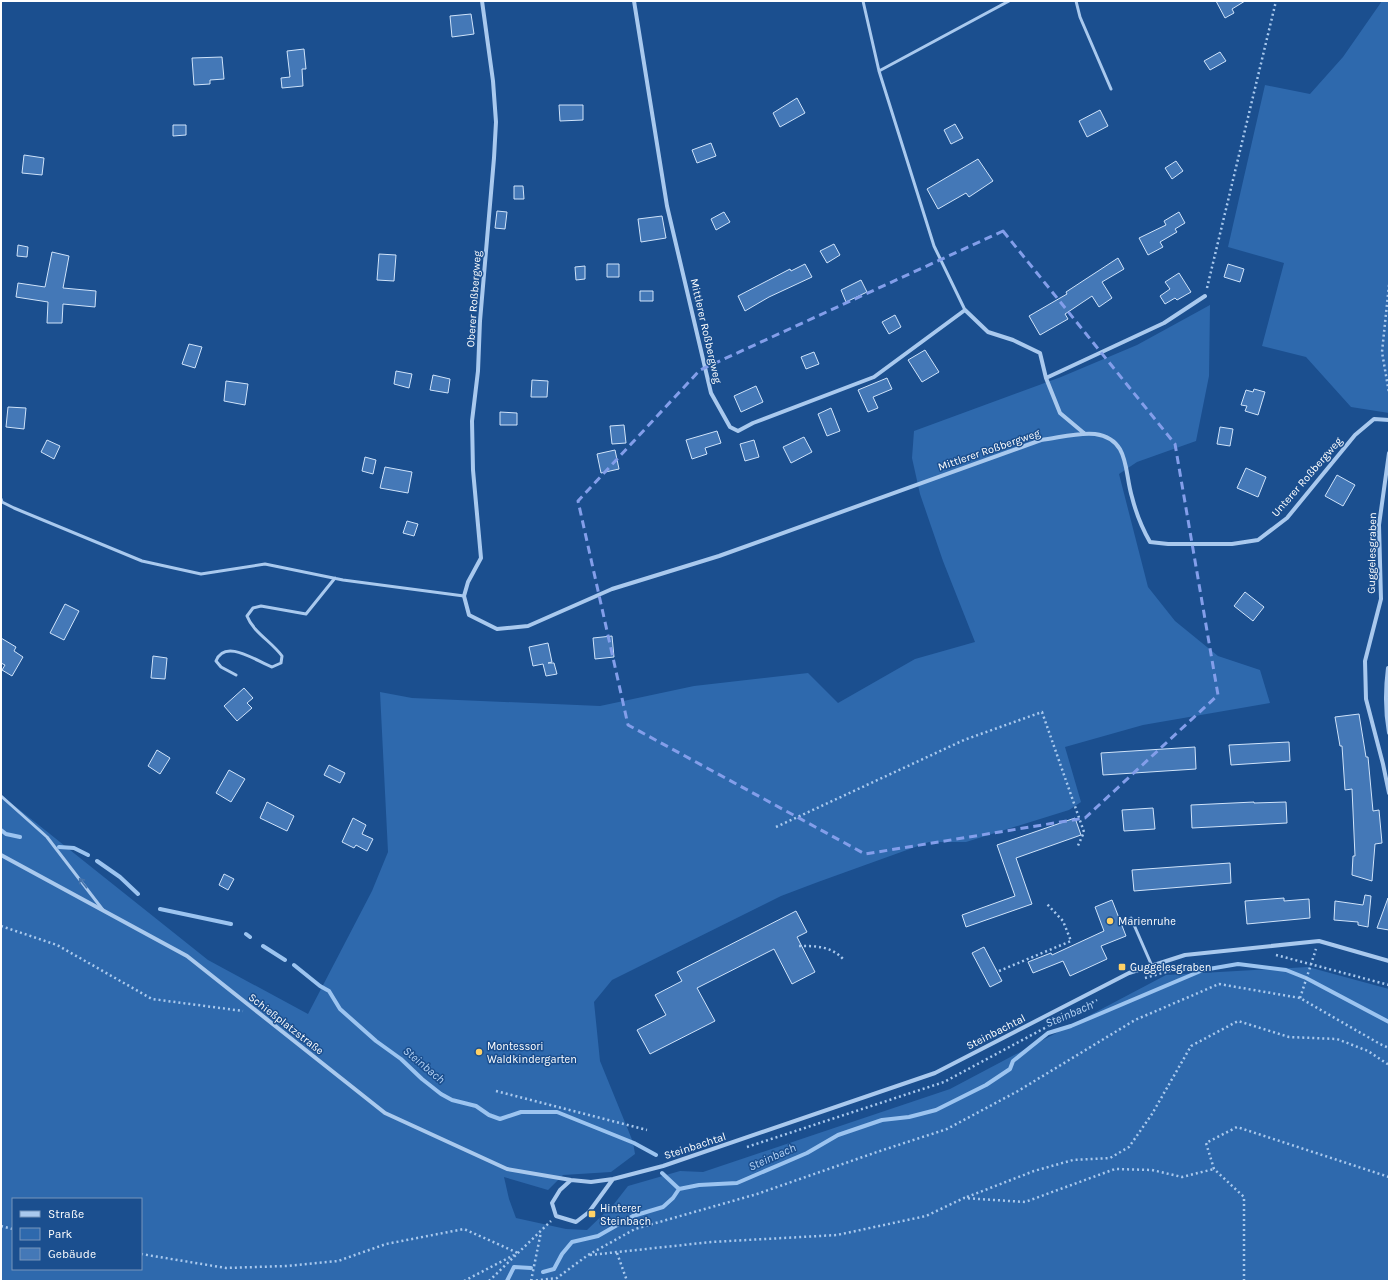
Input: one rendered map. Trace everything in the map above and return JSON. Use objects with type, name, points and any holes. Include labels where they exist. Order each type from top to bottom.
[{"type":"street","name":"Oberer Roßbergweg","points":[[464,596],[468,582],[481,558],[473,470],[472,421],[478,371],[480,321],[495,129],[493,81],[482,1]]},
{"type":"street","name":"Mittlerer Roßbergweg","points":[[634,1],[667,206],[711,393],[730,427],[738,432],[753,423],[874,377],[965,310]]},
{"type":"street","points":[[1046,378],[1164,323],[1205,296]]},
{"type":"street","points":[[965,310],[988,332],[1013,340],[1040,353],[1046,378],[1060,413],[1085,434]]},
{"type":"street","name":"Unterer Roßbergweg","points":[[1116,444],[1125,460],[1131,496],[1142,529],[1150,542],[1168,544],[1232,544],[1258,540],[1287,518],[1356,434],[1374,419],[1389,420]]},
{"type":"street","name":"Mittlerer Roßbergweg","points":[[464,596],[469,615],[497,629],[528,626],[612,589],[741,548],[1041,440],[1085,434],[1110,438],[1116,444]]},
{"type":"street","name":"Guggelesgraben","points":[[1389,453],[1379,526],[1381,599],[1365,661],[1366,699],[1389,793]]},
{"type":"street","points":[[1388,668],[1385,691],[1386,718],[1389,734]]},
{"type":"street","name":"Schießplatzstraße","points":[[1,855],[107,914],[187,956],[385,1113],[507,1170],[571,1180]]},
{"type":"street","name":"Steinbachtal","points":[[571,1180],[591,1182],[613,1179],[663,1166],[935,1074],[1129,972],[1186,955],[1319,940],[1389,962]]},
{"type":"street","points":[[571,1180],[560,1190],[552,1203],[556,1216],[570,1222],[576,1222],[592,1208],[613,1179]]},
{"type":"lane","points":[[863,1],[879,71],[934,246],[965,310]]},
{"type":"lane","points":[[879,71],[1009,1]]},
{"type":"lane","points":[[1076,1],[1080,17],[1111,88]]},
{"type":"lane","points":[[1,499],[2,502],[14,508],[142,561],[201,574],[265,564],[335,578],[464,596]]},
{"type":"lane","points":[[236,675],[221,667],[216,661],[219,654],[225,650],[235,650],[272,667],[281,663],[282,656],[275,646],[250,623],[247,616],[252,608],[261,606],[306,614],[335,578]]},
{"type":"lane","points":[[1,796],[47,837],[107,914]]},
{"type":"lane","points":[[1131,918],[1152,966]]},
{"type":"path","points":[[1205,296],[1276,1]]},
{"type":"path","points":[[1389,285],[1382,352],[1389,393]]},
{"type":"path","points":[[776,828],[964,740],[1042,712],[1084,832],[1077,848]]},
{"type":"path","points":[[999,971],[1071,941],[1063,921],[1047,904]]},
{"type":"path","points":[[1,926],[57,945],[152,1000],[258,1013]]},
{"type":"path","points":[[1300,998],[1319,940]]},
{"type":"path","points":[[799,946],[815,946],[835,951],[843,959]]},
{"type":"path","points":[[1274,954],[1389,985]]},
{"type":"path","points":[[1140,980],[1204,962]]},
{"type":"path","points":[[541,1231],[531,1281],[557,1278],[588,1255],[635,1229],[757,1194],[947,1129],[1018,1091],[1135,1020],[1219,984],[1300,998],[1389,1048]]},
{"type":"path","points":[[742,1149],[944,1082],[1098,1000]]},
{"type":"path","points":[[588,1255],[711,1242],[837,1235],[926,1216],[964,1198],[1034,1171],[1073,1160],[1110,1158],[1129,1147],[1152,1114],[1191,1046],[1238,1021],[1289,1038],[1337,1039],[1368,1051],[1389,1065]]},
{"type":"path","points":[[496,1091],[647,1130]]},
{"type":"path","points":[[1244,1281],[1244,1197],[1214,1169],[1206,1143],[1237,1127],[1389,1177]]},
{"type":"path","points":[[964,1198],[1025,1202],[1115,1169],[1152,1170],[1182,1177],[1214,1169]]},
{"type":"path","points":[[489,1281],[556,1216]]},
{"type":"path","points":[[1,1226],[12,1229]]},
{"type":"path","points":[[142,1254],[226,1268],[286,1266],[338,1261],[386,1244],[464,1229],[518,1253]]},
{"type":"path","points":[[464,1281],[518,1253]]},
{"type":"path","points":[[617,1253],[627,1281]]},
{"type":"highlighted area","points":[[1003,231],[1175,444],[1218,695],[1085,818],[865,854],[628,725],[578,501],[700,370]]},
{"type":"green space","points":[[1382,1],[1389,1],[1389,413],[1351,407],[1306,357],[1262,346],[1284,263],[1228,247],[1265,85],[1310,94],[1343,57]]},
{"type":"green space","points":[[1210,305],[1209,376],[1196,441],[1137,462],[1119,474],[1148,587],[1175,621],[1218,656],[1260,670],[1270,703],[1143,725],[1065,747],[1081,802],[1069,810],[966,842],[929,842],[818,882],[781,896],[612,980],[594,1002],[600,1061],[633,1142],[635,1154],[611,1172],[563,1175],[548,1190],[504,1177],[509,1199],[516,1218],[566,1229],[587,1230],[614,1204],[628,1186],[680,1171],[703,1172],[950,1089],[1166,975],[1308,967],[1389,989],[1389,1281],[1,1281],[1,795],[208,960],[308,1014],[372,891],[388,852],[380,692],[412,698],[600,706],[694,686],[808,673],[838,703],[915,659],[975,642],[943,561],[920,494],[912,458],[914,431],[1061,377],[1137,345]]},
{"type":"building","points":[[1216,1],[1245,1],[1232,9],[1234,13],[1225,18]]},
{"type":"building","points":[[471,14],[474,34],[452,37],[450,16]]},
{"type":"building","points":[[304,49],[306,69],[302,69],[303,86],[282,88],[281,78],[290,77],[287,51]]},
{"type":"building","points":[[1220,52],[1226,61],[1210,70],[1204,61]]},
{"type":"building","points":[[222,57],[224,79],[210,80],[210,84],[194,85],[192,58]]},
{"type":"building","points":[[797,98],[805,113],[780,127],[773,113]]},
{"type":"building","points":[[559,105],[583,105],[583,120],[560,121]]},
{"type":"building","points":[[1100,110],[1108,126],[1087,137],[1079,121]]},
{"type":"building","points":[[955,124],[963,138],[951,144],[944,130]]},
{"type":"building","points":[[173,125],[186,125],[186,135],[173,136]]},
{"type":"building","points":[[711,143],[716,156],[697,163],[692,150]]},
{"type":"building","points":[[24,155],[44,158],[42,175],[22,173]]},
{"type":"building","points":[[978,159],[993,181],[969,197],[966,193],[938,209],[927,189]]},
{"type":"building","points":[[1176,161],[1183,171],[1172,179],[1165,168]]},
{"type":"building","points":[[514,186],[523,186],[524,199],[514,199]]},
{"type":"building","points":[[497,211],[507,212],[505,229],[495,228]]},
{"type":"building","points":[[724,212],[730,222],[716,230],[711,219]]},
{"type":"building","points":[[1179,212],[1185,223],[1175,229],[1177,232],[1160,242],[1163,247],[1148,255],[1139,238],[1166,225],[1164,221]]},
{"type":"building","points":[[662,216],[666,238],[641,242],[638,219]]},
{"type":"building","points":[[834,244],[840,255],[827,263],[820,251]]},
{"type":"building","points":[[18,245],[28,247],[27,257],[17,256]]},
{"type":"building","points":[[52,252],[69,256],[63,288],[96,291],[95,307],[63,304],[62,323],[47,323],[48,302],[16,297],[18,283],[45,287]]},
{"type":"building","points":[[379,254],[396,255],[394,281],[377,280]]},
{"type":"building","points":[[1118,258],[1124,269],[1102,282],[1112,298],[1099,307],[1092,296],[1065,314],[1068,319],[1040,335],[1029,316],[1067,294],[1066,292]]},
{"type":"building","points":[[607,264],[619,264],[619,277],[607,277]]},
{"type":"building","points":[[805,264],[812,277],[769,297],[745,311],[738,296],[790,269],[791,271]]},
{"type":"building","points":[[1228,264],[1244,269],[1240,282],[1224,277]]},
{"type":"building","points":[[585,266],[585,279],[576,280],[575,267]]},
{"type":"building","points":[[1179,273],[1191,292],[1177,300],[1175,298],[1165,304],[1160,296],[1170,289],[1165,282]]},
{"type":"building","points":[[861,280],[867,292],[846,302],[841,290]]},
{"type":"building","points":[[640,291],[653,291],[653,301],[640,301]]},
{"type":"building","points":[[895,315],[901,327],[889,334],[882,322]]},
{"type":"building","points":[[189,344],[202,347],[195,368],[182,364]]},
{"type":"building","points":[[925,350],[939,372],[922,382],[908,360]]},
{"type":"building","points":[[814,352],[819,364],[806,369],[801,357]]},
{"type":"building","points":[[396,371],[412,374],[409,388],[394,384]]},
{"type":"building","points":[[433,375],[450,379],[448,393],[430,390]]},
{"type":"building","points":[[887,378],[892,389],[873,397],[878,408],[868,412],[858,390]]},
{"type":"building","points":[[532,380],[548,381],[547,397],[531,397]]},
{"type":"building","points":[[226,381],[248,384],[245,405],[224,401]]},
{"type":"building","points":[[756,386],[763,402],[741,412],[734,396]]},
{"type":"building","points":[[1254,389],[1265,392],[1258,415],[1245,411],[1247,406],[1241,405],[1246,390],[1253,392]]},
{"type":"building","points":[[8,407],[26,408],[24,429],[6,427]]},
{"type":"building","points":[[831,408],[840,431],[827,436],[818,414]]},
{"type":"building","points":[[500,412],[517,413],[517,425],[500,425]]},
{"type":"building","points":[[624,425],[626,443],[612,444],[610,426]]},
{"type":"building","points":[[1220,427],[1233,429],[1230,446],[1217,444]]},
{"type":"building","points":[[717,431],[721,443],[705,448],[707,454],[692,459],[686,440]]},
{"type":"building","points":[[804,437],[812,452],[791,463],[783,447]]},
{"type":"building","points":[[47,440],[60,446],[54,459],[41,452]]},
{"type":"building","points":[[754,440],[759,457],[745,461],[740,444]]},
{"type":"building","points":[[615,450],[619,469],[601,473],[597,454]]},
{"type":"building","points":[[365,457],[376,460],[373,474],[362,471]]},
{"type":"building","points":[[385,467],[412,472],[408,493],[380,488]]},
{"type":"building","points":[[1246,468],[1266,477],[1258,497],[1237,488]]},
{"type":"building","points":[[1337,475],[1355,485],[1343,506],[1325,496]]},
{"type":"building","points":[[407,521],[418,524],[414,536],[403,533]]},
{"type":"building","points":[[1245,592],[1264,607],[1253,621],[1234,606]]},
{"type":"building","points":[[65,604],[79,611],[64,640],[50,633]]},
{"type":"building","points":[[612,636],[614,657],[595,659],[593,638]]},
{"type":"building","points":[[1,638],[16,647],[14,651],[23,657],[12,676],[2,670],[5,665],[1,663]]},
{"type":"building","points":[[548,643],[552,662],[548,663],[554,663],[557,674],[546,676],[543,664],[533,666],[529,647]]},
{"type":"building","points":[[153,656],[167,658],[165,679],[151,678]]},
{"type":"building","points":[[244,688],[253,698],[247,703],[252,708],[237,721],[224,706]]},
{"type":"building","points":[[1359,714],[1366,757],[1368,757],[1373,811],[1379,810],[1382,843],[1375,844],[1372,881],[1352,875],[1353,856],[1355,856],[1352,789],[1345,790],[1342,746],[1340,746],[1335,717]]},
{"type":"building","points":[[1289,742],[1290,761],[1231,765],[1229,745]]},
{"type":"building","points":[[1195,747],[1196,769],[1103,775],[1101,753]]},
{"type":"building","points":[[157,750],[170,758],[160,774],[148,766]]},
{"type":"building","points":[[329,765],[345,773],[340,783],[324,775]]},
{"type":"building","points":[[229,770],[245,779],[231,802],[216,793]]},
{"type":"building","points":[[267,802],[294,816],[287,831],[260,818]]},
{"type":"building","points":[[1286,802],[1287,823],[1192,828],[1191,805]]},
{"type":"building","points":[[1153,808],[1155,829],[1124,831],[1122,810]]},
{"type":"building","points":[[353,818],[366,825],[362,834],[373,839],[367,851],[356,845],[354,848],[342,842]]},
{"type":"building","points":[[1075,818],[1081,835],[1016,858],[1032,904],[966,927],[962,915],[1015,896],[997,845]]},
{"type":"building","points":[[1230,863],[1231,883],[1134,891],[1132,870]]},
{"type":"building","points":[[224,874],[234,879],[228,890],[219,885]]},
{"type":"building","points":[[1365,895],[1371,896],[1368,927],[1358,925],[1358,922],[1334,920],[1335,901],[1363,905]]},
{"type":"building","points":[[1284,898],[1284,901],[1309,899],[1310,918],[1247,924],[1245,901]]},
{"type":"building","points":[[1388,898],[1389,930],[1377,928]]},
{"type":"building","points":[[1112,900],[1126,936],[1101,946],[1107,959],[1070,976],[1063,961],[1033,973],[1028,962],[1051,953],[1052,955],[1104,931],[1095,907]]},
{"type":"building","points":[[796,911],[807,932],[797,937],[815,972],[792,984],[774,949],[697,988],[715,1021],[650,1054],[637,1030],[666,1015],[655,995],[682,981],[677,972]]},
{"type":"building","points":[[984,947],[1002,981],[990,987],[972,953]]},
{"type":"waterway","name":"Steinbach","points":[[1,830],[6,834],[20,837]]},
{"type":"waterway","name":"Steinbach","points":[[59,847],[74,848],[88,855]]},
{"type":"waterway","name":"Steinbach","points":[[97,861],[120,877],[138,894]]},
{"type":"waterway","name":"Steinbach","points":[[160,909],[231,924]]},
{"type":"waterway","name":"Steinbach","points":[[246,934],[250,937]]},
{"type":"waterway","name":"Steinbach","points":[[263,946],[285,960]]},
{"type":"waterway","name":"Steinbach","points":[[662,1173],[679,1189],[699,1185],[737,1183],[807,1153],[838,1135],[882,1120],[909,1117],[936,1110],[986,1085],[1010,1069],[1013,1061],[1048,1033],[1071,1026],[1203,970],[1238,964],[1286,970],[1306,978],[1389,1022]]},
{"type":"waterway","name":"Steinbach","points":[[294,965],[320,986],[329,991],[340,1009],[376,1041],[401,1059],[422,1079],[441,1094],[452,1100],[476,1106],[489,1115],[500,1119],[521,1112],[557,1112],[634,1143],[656,1155]]},
{"type":"waterway","points":[[543,1272],[554,1269],[562,1254],[572,1242],[598,1236],[633,1216],[663,1207],[673,1198],[679,1189]]},
{"type":"waterway","points":[[507,1281],[514,1267],[531,1268]]},
{"type":"place","name":"Marienruhe","points":[[1110,921]]},
{"type":"place","name":"Guggelesgraben","points":[[1122,967]]},
{"type":"place","name":"Montessori Waldkindergarten","points":[[479,1052]]},
{"type":"place","name":"Hinterer Steinbach","points":[[592,1214]]}]
